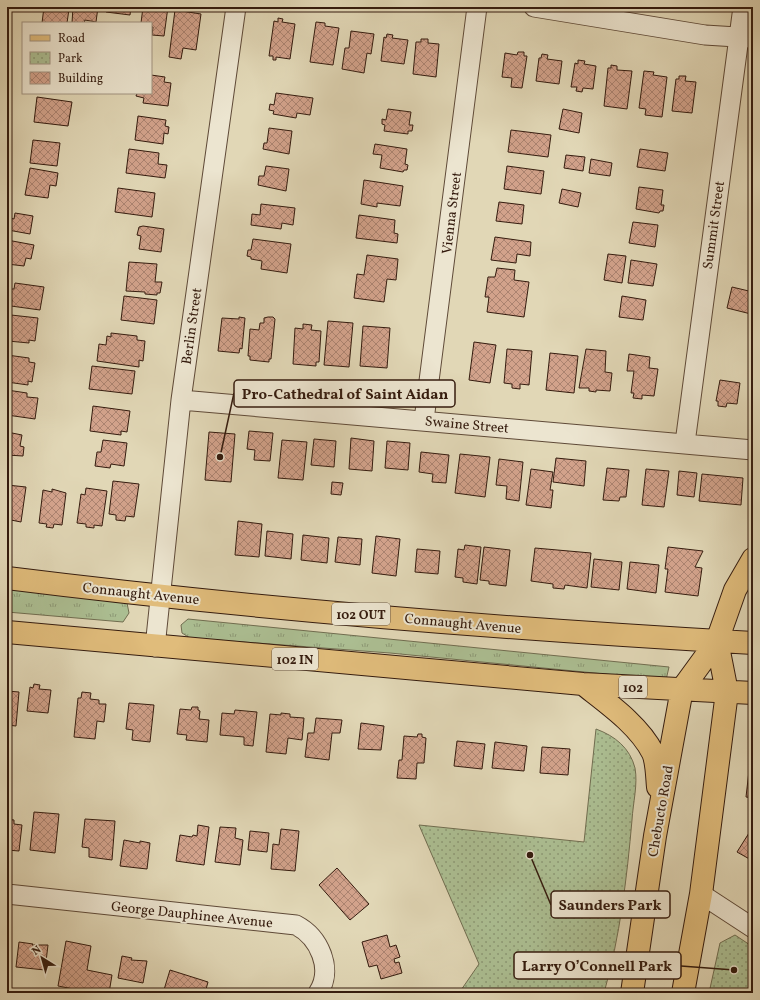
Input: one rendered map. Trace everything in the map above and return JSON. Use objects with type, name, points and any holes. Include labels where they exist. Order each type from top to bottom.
[{"type":"main road","name":"Chebucto Road","points":[[632,993],[661,804],[682,689],[716,641],[735,590],[753,560]]},
{"type":"main road","name":"Connaught Avenue","points":[[7,578],[161,597],[520,628],[753,643]]},
{"type":"main road","name":"102 IN","points":[[7,632],[583,684]]},
{"type":"main road","points":[[683,993],[701,894],[727,692],[716,641]]},
{"type":"main road","points":[[583,684],[631,724],[653,754],[661,804]]},
{"type":"main road","name":"102","points":[[583,684],[682,689]]},
{"type":"main road","points":[[682,689],[753,693]]},
{"type":"street","name":"Berlin Street","points":[[155,646],[180,400],[236,7]]},
{"type":"street","name":"Vienna Street","points":[[424,420],[477,7]]},
{"type":"street","points":[[534,7],[705,35],[746,37]]},
{"type":"street","name":"Summit Street","points":[[684,443],[746,37],[743,7]]},
{"type":"street","name":"Swaine Street","points":[[180,400],[424,420],[753,450]]},
{"type":"street","name":"George Dauphinee Avenue","points":[[7,894],[296,925],[306,930],[315,939],[321,953],[324,968],[324,984],[318,993]]},
{"type":"street","points":[[701,894],[753,928]]},
{"type":"green space","points":[[7,588],[127,603],[129,613],[123,622],[7,612]]},
{"type":"green space","points":[[188,619],[669,667],[666,680],[390,653],[190,638],[182,633],[181,625]]},
{"type":"green space","points":[[596,729],[609,735],[621,744],[633,761],[636,774],[628,863],[619,929],[604,993],[459,993],[479,964],[419,825],[584,842]]},
{"type":"green space","points":[[735,935],[753,947],[753,993],[709,993],[720,943]]},
{"type":"building","points":[[44,7],[69,9],[67,22],[42,22]]},
{"type":"building","points":[[73,7],[98,7],[96,22],[85,20],[84,22],[72,22]]},
{"type":"building","points":[[107,7],[131,7],[130,15],[106,12]]},
{"type":"building","points":[[143,7],[168,7],[164,36],[152,35],[152,22],[141,22]]},
{"type":"building","points":[[175,10],[201,14],[196,50],[183,48],[181,59],[169,57]]},
{"type":"building","points":[[278,18],[283,19],[282,22],[295,24],[290,59],[276,57],[276,60],[273,60],[273,56],[269,56],[274,21],[278,22]]},
{"type":"building","points":[[316,22],[325,23],[325,26],[339,28],[333,65],[310,62]]},
{"type":"building","points":[[351,31],[374,34],[371,54],[367,53],[364,73],[342,69],[345,48],[349,48]]},
{"type":"building","points":[[387,34],[393,35],[392,38],[408,40],[404,64],[381,61],[384,37],[386,38]]},
{"type":"building","points":[[421,39],[428,39],[428,43],[439,44],[436,77],[413,74],[416,42],[421,42]]},
{"type":"building","points":[[518,52],[524,52],[524,56],[527,56],[522,88],[511,87],[512,78],[502,77],[505,53],[517,55]]},
{"type":"building","points":[[542,54],[548,55],[547,59],[562,61],[559,84],[536,81],[539,58],[541,58]]},
{"type":"building","points":[[578,60],[585,61],[584,64],[596,66],[593,89],[583,88],[582,92],[576,91],[577,87],[571,87],[575,63],[578,64]]},
{"type":"building","points":[[611,65],[617,66],[617,70],[632,71],[627,109],[604,106],[608,68],[611,68]]},
{"type":"building","points":[[644,71],[654,72],[653,75],[667,77],[662,117],[645,115],[646,109],[639,108]]},
{"type":"building","points":[[152,75],[165,77],[164,82],[171,83],[168,106],[143,103],[144,98],[136,96],[137,94],[152,94]]},
{"type":"building","points":[[679,76],[686,76],[685,81],[696,82],[692,113],[672,111],[676,79],[679,79]]},
{"type":"building","points":[[276,93],[313,98],[310,115],[297,113],[296,118],[273,114],[274,111],[269,110],[270,104],[274,105]]},
{"type":"building","points":[[37,97],[72,102],[68,126],[34,122]]},
{"type":"building","points":[[388,109],[411,112],[409,125],[413,125],[412,131],[408,131],[408,134],[384,131],[385,125],[382,124],[382,119],[386,120]]},
{"type":"building","points":[[563,109],[582,113],[579,133],[559,129]]},
{"type":"building","points":[[138,116],[166,120],[165,126],[169,127],[168,134],[164,133],[163,144],[135,140]]},
{"type":"building","points":[[269,128],[292,131],[289,154],[263,149],[264,143],[267,143]]},
{"type":"building","points":[[511,130],[551,135],[548,157],[508,152]]},
{"type":"building","points":[[33,140],[60,143],[57,166],[30,163]]},
{"type":"building","points":[[375,144],[407,149],[405,164],[408,165],[407,170],[404,170],[403,172],[380,168],[382,155],[373,154]]},
{"type":"building","points":[[129,149],[159,153],[158,164],[167,165],[165,178],[126,173]]},
{"type":"building","points":[[640,149],[668,153],[665,171],[637,167]]},
{"type":"building","points":[[566,155],[585,157],[583,171],[564,168]]},
{"type":"building","points":[[591,159],[612,163],[610,176],[589,173]]},
{"type":"building","points":[[266,166],[289,169],[286,191],[258,185],[259,176],[264,176]]},
{"type":"building","points":[[507,166],[544,171],[541,194],[504,189]]},
{"type":"building","points":[[30,168],[58,173],[56,186],[50,185],[48,198],[25,195]]},
{"type":"building","points":[[364,180],[403,186],[400,206],[377,203],[377,207],[361,204]]},
{"type":"building","points":[[639,187],[663,190],[661,205],[664,205],[663,211],[660,211],[659,213],[636,209]]},
{"type":"building","points":[[118,188],[155,193],[152,217],[115,212]]},
{"type":"building","points":[[562,189],[581,193],[578,207],[559,203]]},
{"type":"building","points":[[499,202],[524,205],[522,224],[496,221]]},
{"type":"building","points":[[261,204],[295,208],[293,225],[282,223],[281,229],[251,225],[252,214],[260,215]]},
{"type":"building","points":[[15,213],[33,216],[30,234],[8,230],[10,218],[14,219]]},
{"type":"building","points":[[359,215],[395,220],[394,233],[398,234],[397,243],[356,238]]},
{"type":"building","points":[[633,222],[658,225],[655,247],[629,243]]},
{"type":"building","points":[[143,226],[164,229],[161,252],[139,249],[141,236],[137,235],[139,227]]},
{"type":"building","points":[[495,237],[531,242],[530,256],[517,254],[516,263],[491,260]]},
{"type":"building","points":[[253,239],[291,244],[287,273],[261,269],[262,261],[251,259],[251,257],[247,256],[248,250],[251,250]]},
{"type":"building","points":[[7,240],[34,245],[31,259],[26,258],[24,266],[7,264]]},
{"type":"building","points":[[608,254],[626,256],[622,283],[604,280]]},
{"type":"building","points":[[367,255],[398,259],[396,280],[387,279],[384,302],[354,298],[357,274],[364,275]]},
{"type":"building","points":[[631,260],[657,264],[653,286],[628,283]]},
{"type":"building","points":[[129,262],[157,264],[155,282],[162,282],[160,293],[157,293],[157,295],[145,294],[145,292],[126,291]]},
{"type":"building","points":[[497,268],[515,270],[514,280],[529,282],[524,317],[487,312],[489,297],[485,297],[488,277],[495,277]]},
{"type":"building","points":[[15,283],[44,287],[40,310],[11,306],[12,300],[9,299],[11,289],[14,289]]},
{"type":"building","points":[[732,287],[753,292],[751,314],[727,308]]},
{"type":"building","points":[[124,296],[157,300],[154,324],[121,320]]},
{"type":"building","points":[[622,296],[646,300],[643,320],[619,317]]},
{"type":"building","points":[[11,315],[38,318],[35,341],[29,340],[29,343],[8,341]]},
{"type":"building","points":[[239,317],[245,318],[242,349],[240,348],[239,353],[218,351],[222,318],[239,319]]},
{"type":"building","points":[[273,317],[275,319],[271,359],[269,359],[269,362],[250,360],[250,356],[248,356],[250,329],[259,330],[260,323],[264,323],[264,318]]},
{"type":"building","points":[[328,321],[353,323],[349,367],[324,365]]},
{"type":"building","points":[[303,324],[312,325],[311,330],[321,331],[319,362],[316,362],[316,366],[293,364],[295,328],[303,329]]},
{"type":"building","points":[[363,326],[390,328],[387,368],[360,366]]},
{"type":"building","points":[[111,333],[137,336],[137,340],[145,341],[143,361],[139,360],[139,367],[97,361],[99,344],[106,345],[107,336],[111,337]]},
{"type":"building","points":[[474,342],[496,345],[490,383],[469,380]]},
{"type":"building","points":[[507,349],[532,351],[529,385],[520,384],[520,389],[512,388],[512,384],[504,383]]},
{"type":"building","points":[[586,349],[606,351],[605,372],[612,373],[610,391],[596,390],[596,392],[589,391],[589,388],[579,388]]},
{"type":"building","points":[[550,353],[578,356],[574,393],[546,390]]},
{"type":"building","points":[[629,354],[650,357],[649,368],[658,369],[654,396],[642,395],[642,399],[633,398],[634,393],[631,393],[634,371],[627,371]]},
{"type":"building","points":[[7,355],[29,358],[29,362],[35,363],[32,382],[28,381],[28,385],[7,382]]},
{"type":"building","points":[[92,366],[135,371],[132,394],[89,389]]},
{"type":"building","points":[[720,380],[740,383],[737,404],[727,403],[726,407],[718,406],[718,401],[716,401]]},
{"type":"building","points":[[7,390],[27,393],[27,397],[38,398],[35,419],[7,415]]},
{"type":"building","points":[[93,406],[130,411],[127,432],[121,431],[121,435],[90,431]]},
{"type":"building","points":[[249,431],[273,433],[270,461],[254,460],[255,450],[247,449]]},
{"type":"building","points":[[7,432],[22,435],[20,446],[24,447],[23,456],[7,455]]},
{"type":"building","points":[[209,432],[235,434],[231,482],[205,480]]},
{"type":"building","points":[[351,438],[374,441],[372,471],[349,469]]},
{"type":"building","points":[[314,439],[336,441],[334,467],[311,465]]},
{"type":"building","points":[[103,440],[127,443],[124,466],[111,464],[110,468],[95,466],[97,452],[101,452]]},
{"type":"building","points":[[282,440],[307,442],[303,480],[278,478]]},
{"type":"building","points":[[387,441],[410,443],[408,470],[385,468]]},
{"type":"building","points":[[421,452],[449,455],[446,483],[432,482],[433,474],[419,472]]},
{"type":"building","points":[[460,454],[490,457],[485,497],[455,493]]},
{"type":"building","points":[[556,458],[586,461],[584,486],[553,482]]},
{"type":"building","points":[[499,459],[523,462],[519,501],[506,499],[507,486],[496,485]]},
{"type":"building","points":[[607,468],[629,470],[626,497],[620,497],[619,501],[603,500]]},
{"type":"building","points":[[531,469],[553,472],[550,490],[553,490],[551,508],[526,505]]},
{"type":"building","points":[[646,469],[669,471],[664,507],[642,505]]},
{"type":"building","points":[[679,471],[697,473],[694,497],[677,495]]},
{"type":"building","points":[[702,474],[743,478],[741,505],[699,501]]},
{"type":"building","points":[[113,481],[139,484],[134,517],[126,516],[125,521],[116,520],[116,515],[109,514]]},
{"type":"building","points":[[332,482],[343,483],[341,495],[331,494]]},
{"type":"building","points":[[7,485],[26,487],[21,522],[11,520],[10,524],[7,524]]},
{"type":"building","points":[[86,488],[107,491],[102,526],[94,525],[94,528],[86,527],[86,524],[77,523],[81,494],[85,495]]},
{"type":"building","points":[[52,489],[66,493],[62,525],[54,524],[53,528],[46,527],[47,524],[39,523],[43,490],[52,492]]},
{"type":"building","points":[[238,521],[262,524],[259,557],[235,555]]},
{"type":"building","points":[[267,531],[293,534],[291,559],[265,556]]},
{"type":"building","points":[[303,535],[329,538],[327,563],[301,560]]},
{"type":"building","points":[[376,536],[400,539],[396,576],[372,573]]},
{"type":"building","points":[[338,537],[362,539],[360,565],[335,562]]},
{"type":"building","points":[[465,545],[481,547],[477,584],[463,582],[463,578],[455,577],[458,549],[464,550]]},
{"type":"building","points":[[484,547],[510,550],[506,586],[489,584],[489,581],[480,580]]},
{"type":"building","points":[[668,547],[703,551],[695,567],[702,568],[698,596],[665,592],[668,569],[665,569]]},
{"type":"building","points":[[535,548],[591,553],[587,588],[565,585],[564,589],[553,588],[553,584],[531,581]]},
{"type":"building","points":[[417,549],[440,551],[438,574],[415,572]]},
{"type":"building","points":[[594,559],[622,562],[619,590],[591,587]]},
{"type":"building","points":[[630,562],[659,565],[656,593],[627,589]]},
{"type":"building","points":[[34,684],[40,685],[39,689],[51,690],[48,713],[27,711],[30,687],[33,688]]},
{"type":"building","points":[[7,691],[19,692],[16,726],[7,725]]},
{"type":"building","points":[[82,692],[91,693],[90,699],[99,700],[99,704],[106,704],[104,722],[97,721],[95,739],[74,737],[78,698],[81,698]]},
{"type":"building","points":[[129,703],[154,705],[150,742],[132,740],[133,730],[126,729]]},
{"type":"building","points":[[192,707],[198,707],[198,710],[200,711],[199,719],[209,720],[207,742],[186,740],[187,735],[177,734],[180,709],[191,710]]},
{"type":"building","points":[[235,710],[257,712],[253,746],[244,745],[244,737],[220,735],[222,713],[234,714]]},
{"type":"building","points":[[281,713],[290,714],[290,717],[304,718],[302,740],[288,738],[286,754],[266,752],[270,714],[281,715]]},
{"type":"building","points":[[316,718],[342,720],[340,733],[332,733],[329,760],[305,757],[308,733],[314,733]]},
{"type":"building","points":[[361,723],[384,726],[381,750],[358,749]]},
{"type":"building","points":[[418,734],[422,734],[422,737],[426,738],[424,763],[417,763],[416,779],[397,778],[399,760],[402,760],[404,736],[417,737]]},
{"type":"building","points":[[457,741],[485,744],[482,769],[454,766]]},
{"type":"building","points":[[495,742],[527,746],[524,771],[492,768]]},
{"type":"building","points":[[542,747],[570,749],[568,775],[540,773]]},
{"type":"building","points":[[750,762],[753,762],[753,798],[746,797]]},
{"type":"building","points":[[34,812],[59,814],[55,853],[30,850]]},
{"type":"building","points":[[7,819],[14,820],[14,824],[22,825],[19,851],[7,850]]},
{"type":"building","points":[[85,819],[115,821],[112,860],[89,857],[89,848],[82,847]]},
{"type":"building","points":[[198,825],[209,827],[204,865],[176,861],[180,835],[192,837],[193,835],[197,836]]},
{"type":"building","points":[[220,827],[236,828],[235,838],[243,840],[240,865],[215,862]]},
{"type":"building","points":[[281,829],[299,831],[295,871],[271,869],[273,844],[279,845]]},
{"type":"building","points":[[250,831],[269,833],[267,852],[248,850]]},
{"type":"building","points":[[749,833],[753,836],[753,861],[737,852]]},
{"type":"building","points":[[124,840],[150,843],[147,869],[120,866]]},
{"type":"building","points":[[337,868],[369,904],[350,920],[319,885]]},
{"type":"building","points":[[387,935],[390,947],[396,945],[400,957],[394,959],[395,963],[399,962],[402,973],[381,979],[377,965],[369,967],[362,942]]},
{"type":"building","points":[[66,941],[91,946],[87,970],[112,975],[109,993],[83,993],[84,991],[58,986]]},
{"type":"building","points":[[19,942],[33,944],[32,945],[48,945],[45,970],[16,967]]},
{"type":"building","points":[[122,956],[132,958],[131,960],[147,961],[143,983],[118,978]]},
{"type":"building","points":[[170,970],[208,982],[205,993],[163,993]]},
{"type":"place","name":"Pro-Cathedral of Saint Aidan","points":[[220,457]]},
{"type":"place","name":"Saunders Park","points":[[530,855]]},
{"type":"place","name":"Larry O’Connell Park","points":[[734,970]]}]
